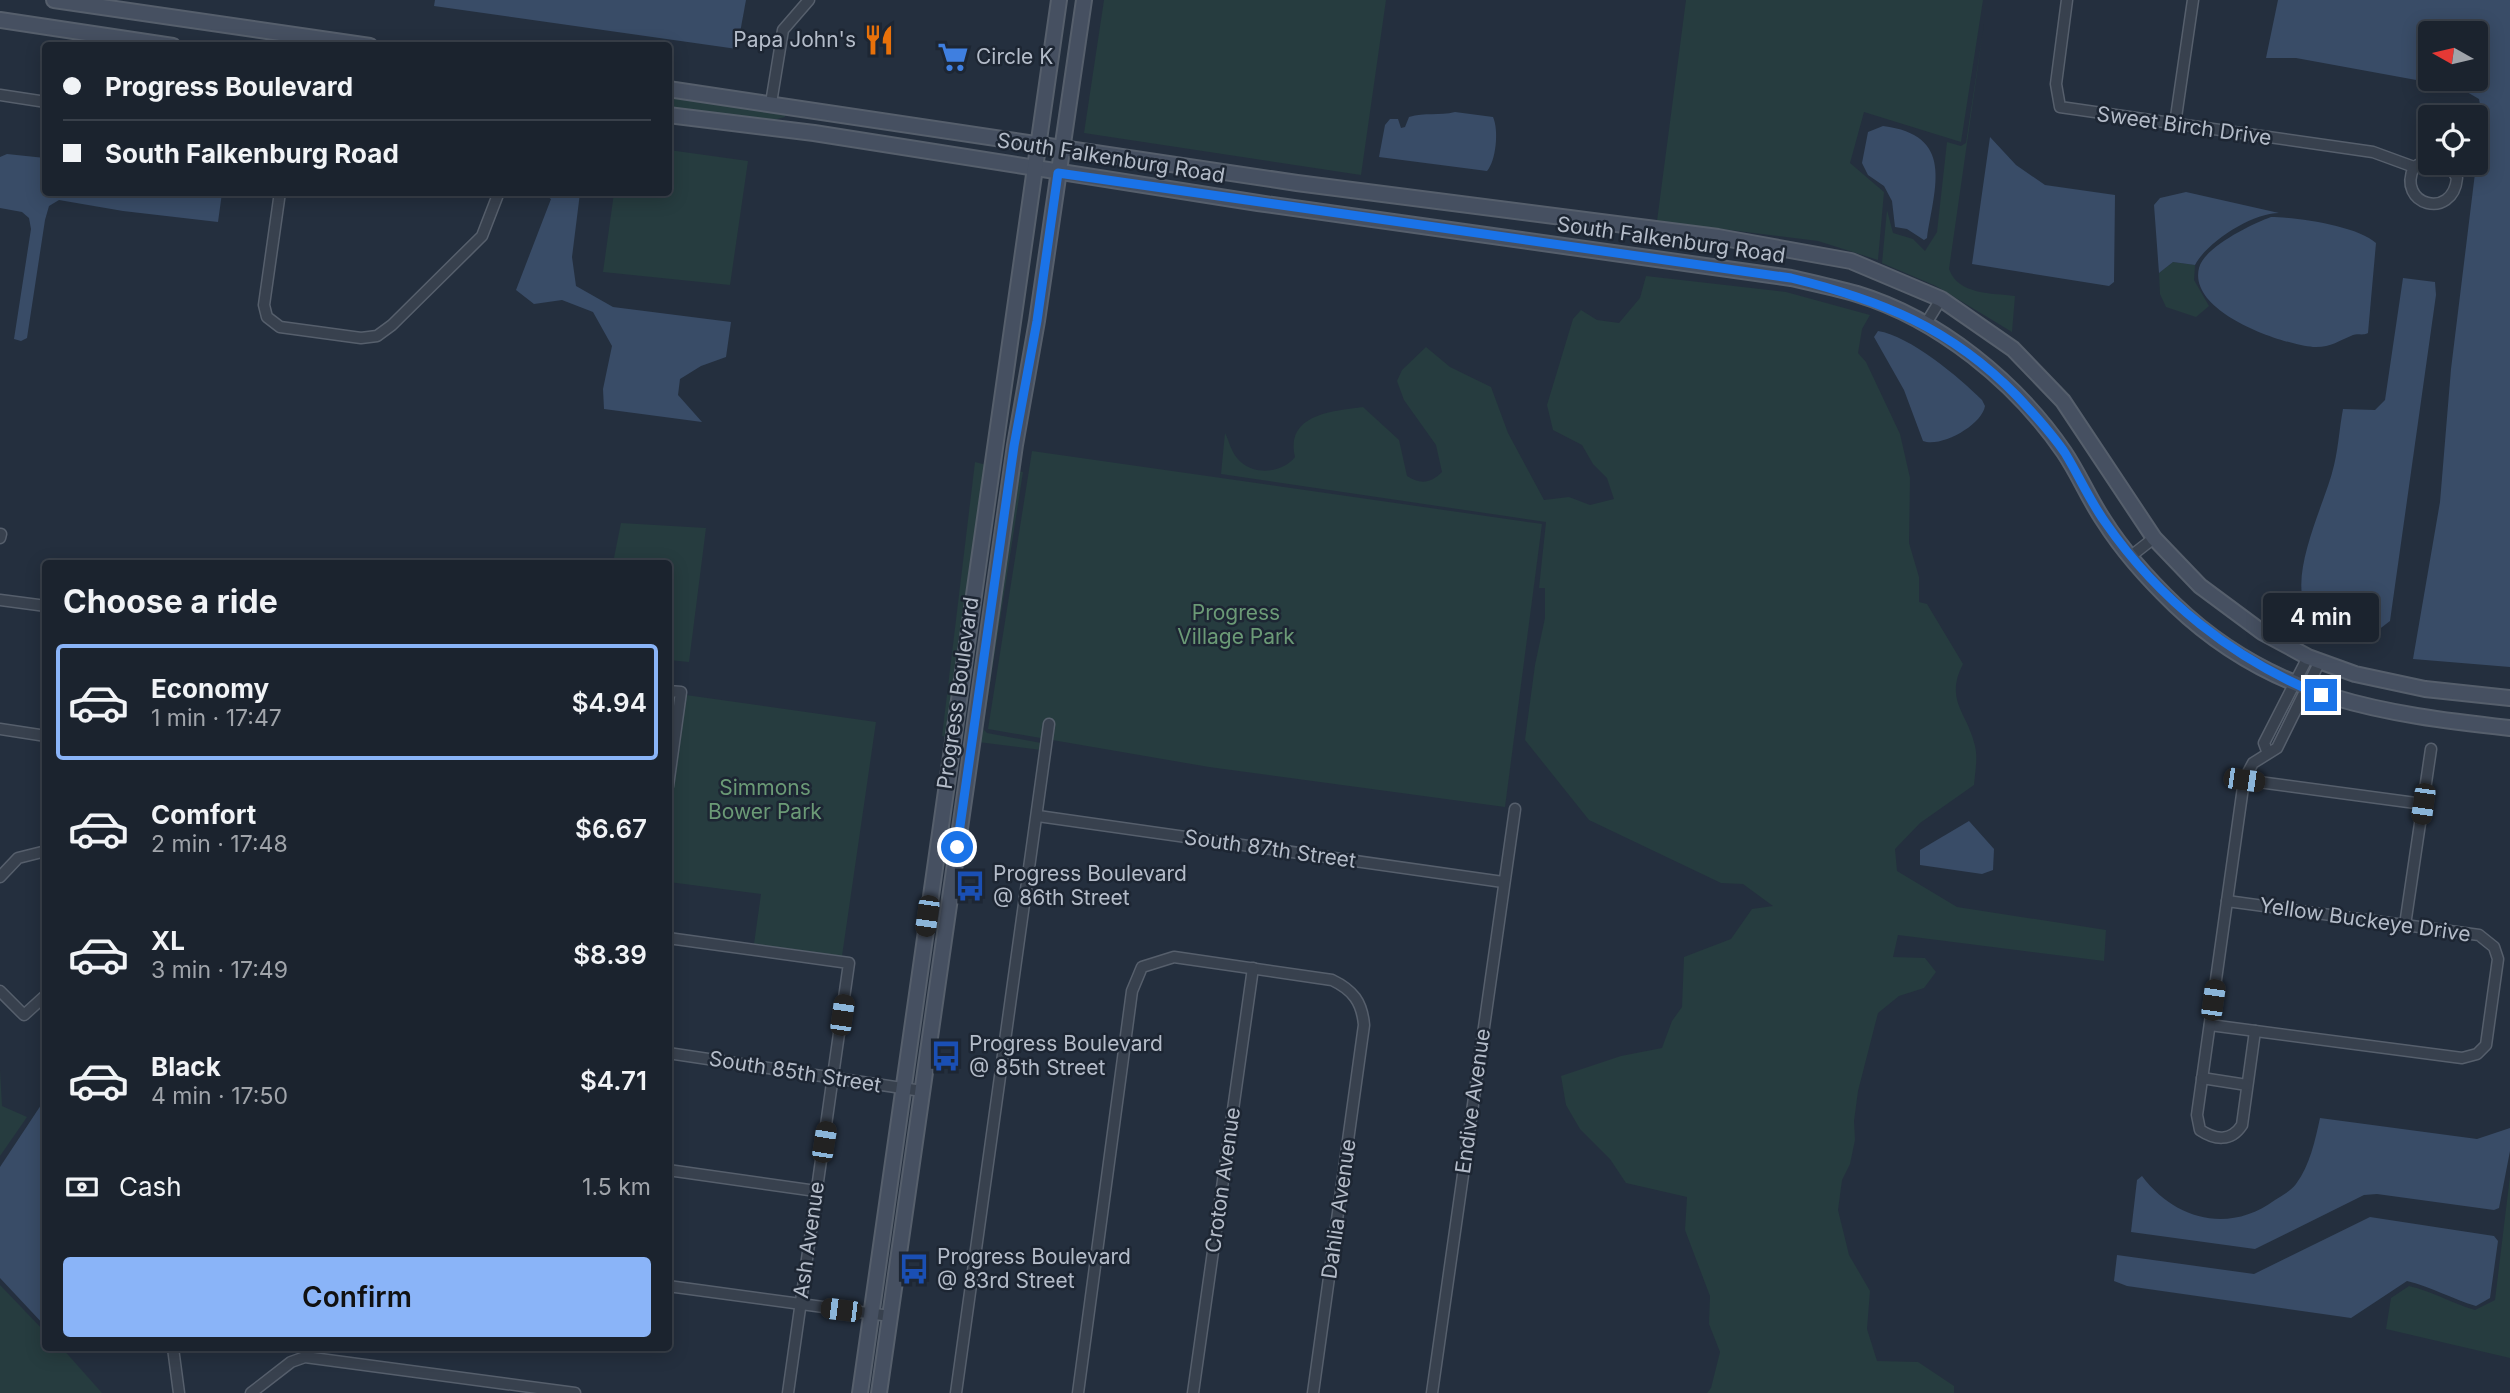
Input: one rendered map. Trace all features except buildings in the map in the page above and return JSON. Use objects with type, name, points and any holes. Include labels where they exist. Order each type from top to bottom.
[{"type":"street","points":[[54,0],[343,42]]},
{"type":"street","points":[[771,103],[783,30],[809,0]]},
{"type":"street","name":"Progress Boulevard","points":[[860,1393],[1059,0]]},
{"type":"street","name":"Progress Boulevard","points":[[879,1393],[1014,446],[1037,321],[1084,0]]},
{"type":"street","name":"Sweet Birch Drive","points":[[2067,0],[2056,84],[2060,107],[2373,152],[2414,167]]},
{"type":"street","points":[[2175,124],[2193,0]]},
{"type":"street","points":[[0,20],[146,42]]},
{"type":"street","name":"South Falkenburg Road","points":[[672,90],[1062,149],[1792,248],[1851,261],[1941,299],[2013,349],[2063,401],[2154,538],[2200,586],[2262,632],[2314,659],[2355,674],[2425,689],[2510,698]]},
{"type":"street","points":[[0,95],[42,101]]},
{"type":"street","name":"South Falkenburg Road","points":[[672,115],[814,133],[1058,173],[1791,278],[1859,295],[1925,325],[1954,343],[2018,397],[2064,452],[2104,522],[2131,556],[2176,606],[2240,655],[2336,701],[2413,718],[2510,728]]},
{"type":"street","points":[[2418,165],[2414,167],[2410,181],[2415,195],[2434,204],[2447,199],[2456,187],[2454,175]]},
{"type":"street","points":[[280,196],[264,304],[267,317],[280,327],[361,338],[377,336],[392,325],[482,236],[496,196]]},
{"type":"street","points":[[1925,325],[1941,299]]},
{"type":"street","points":[[2131,556],[2154,538]]},
{"type":"street","points":[[952,745],[967,717],[976,715],[967,699],[982,588],[979,561]]},
{"type":"street","points":[[0,600],[42,606]]},
{"type":"street","points":[[2255,1031],[2242,1125],[2237,1132],[2225,1139],[2210,1136],[2200,1130],[2197,1115],[2244,780],[2253,763],[2267,751],[2277,748],[2314,659]]},
{"type":"street","points":[[2267,751],[2264,743],[2301,686]]},
{"type":"street","points":[[672,691],[681,692],[672,757]]},
{"type":"street","points":[[956,1393],[1049,724]]},
{"type":"street","points":[[2273,727],[2285,733]]},
{"type":"street","points":[[0,729],[42,735]]},
{"type":"street","points":[[2405,925],[2431,749]]},
{"type":"street","points":[[2244,780],[2423,804]]},
{"type":"street","name":"Endive Avenue","points":[[1432,1393],[1515,809]]},
{"type":"street","name":"South 87th Street","points":[[1038,816],[1503,882]]},
{"type":"street","points":[[937,845],[957,847]]},
{"type":"street","points":[[0,877],[18,858],[42,851]]},
{"type":"street","name":"Yellow Buckeye Drive","points":[[2210,1025],[2462,1058],[2477,1054],[2486,1045],[2498,959],[2494,947],[2479,935],[2228,901]]},
{"type":"street","name":"Ash Avenue","points":[[672,939],[849,963],[788,1393]]},
{"type":"street","points":[[1078,1393],[1132,991],[1142,967],[1174,957],[1253,968]]},
{"type":"street","name":"Dahlia Avenue","points":[[1253,968],[1316,976],[1347,987],[1357,999],[1364,1025],[1313,1393]]},
{"type":"street","name":"Croton Avenue","points":[[1194,1393],[1253,968]]},
{"type":"street","points":[[0,990],[24,1015],[42,999]]},
{"type":"street","name":"South 85th Street","points":[[672,1054],[922,1091]]},
{"type":"street","points":[[2202,1077],[2248,1085]]},
{"type":"street","points":[[672,1171],[816,1191]]},
{"type":"street","points":[[672,1287],[890,1316]]},
{"type":"street","points":[[173,1351],[179,1393]]},
{"type":"street","points":[[251,1393],[291,1362],[305,1357],[575,1393]]},
{"type":"green space","points":[[1104,0],[1386,0],[1361,175],[1084,133]]},
{"type":"green space","points":[[1686,0],[1983,0],[1961,142],[1864,112],[1850,163],[1884,192],[1878,260],[1818,241],[1657,221]]},
{"type":"green space","points":[[1984,24],[1949,269],[1953,278],[1968,288],[2015,296],[2012,332],[1936,286],[1882,263],[1887,210],[1893,233],[1913,239],[1925,251],[1937,232],[1947,142],[1961,146],[1966,143]]},
{"type":"green space","points":[[672,94],[785,113],[785,117],[773,120],[672,107]]},
{"type":"green space","points":[[672,150],[748,161],[730,285],[603,272],[614,196],[672,196]]},
{"type":"green space","points":[[2173,262],[2195,265],[2194,280],[2209,306],[2196,317],[2166,307],[2160,294],[2159,273]]},
{"type":"green space","points":[[1646,276],[1786,292],[1870,315],[1862,329],[1858,353],[1866,362],[1900,434],[1910,478],[1909,543],[1919,577],[1919,602],[1927,604],[1963,664],[1956,688],[1957,698],[1972,735],[1976,755],[1974,785],[1920,823],[1895,849],[1897,871],[1957,907],[2106,930],[2104,961],[1898,935],[1893,957],[1925,958],[1936,972],[1924,988],[1899,996],[1878,1013],[1858,1091],[1854,1121],[1855,1140],[1850,1164],[1842,1180],[1838,1210],[1849,1255],[1870,1291],[1867,1329],[1877,1361],[1918,1362],[1954,1386],[1954,1393],[1707,1393],[1711,1388],[1720,1352],[1709,1324],[1710,1296],[1685,1230],[1687,1197],[1626,1183],[1610,1159],[1580,1129],[1566,1105],[1561,1076],[1621,1056],[1662,1048],[1672,1021],[1682,1007],[1684,957],[1731,939],[1752,909],[1773,906],[1743,884],[1721,883],[1589,820],[1525,740],[1535,665],[1545,618],[1545,588],[1539,588],[1546,522],[1221,474],[1225,433],[1233,452],[1243,464],[1258,470],[1275,470],[1295,457],[1294,443],[1297,432],[1304,424],[1325,414],[1363,407],[1399,440],[1407,476],[1421,482],[1434,479],[1442,472],[1436,445],[1404,400],[1397,381],[1402,370],[1426,347],[1450,367],[1491,387],[1508,433],[1544,500],[1569,497],[1590,505],[1614,499],[1607,478],[1593,464],[1582,445],[1553,430],[1547,405],[1573,319],[1581,310],[1597,320],[1619,323],[1640,298]]},
{"type":"green space","name":"Progress Village Park","points":[[1032,451],[1542,524],[1505,807],[1209,767],[988,729]]},
{"type":"green space","points":[[975,462],[987,465],[948,737],[942,736]]},
{"type":"green space","points":[[1017,471],[1023,472],[983,729],[987,733],[1041,743],[1041,750],[978,742]]},
{"type":"green space","points":[[621,523],[706,528],[689,662],[672,660],[672,560],[614,560]]},
{"type":"green space","name":"Simmons Bower Park","points":[[686,695],[876,722],[842,956],[754,944],[761,894],[672,882],[672,800]]},
{"type":"green space","points":[[0,1070],[2,1106],[27,1117],[0,1156]]},
{"type":"green space","points":[[2510,1176],[2510,1358],[2386,1329],[2391,1298],[2409,1286],[2475,1310],[2495,1300]]},
{"type":"green space","points":[[0,1285],[42,1329],[42,1351],[65,1351],[102,1393],[0,1393]]},
{"type":"water","points":[[435,0],[746,0],[737,49],[434,6]]},
{"type":"water","points":[[2278,0],[2510,0],[2510,667],[2413,659],[2440,502],[2451,369],[2475,175],[2488,175],[2488,105],[2480,105],[2479,99],[2465,91],[2488,91],[2488,21],[2418,21],[2418,80],[2296,58],[2266,58]]},
{"type":"water","points":[[1455,112],[1493,117],[1496,145],[1487,171],[1379,157],[1385,125],[1390,119],[1398,119],[1401,128],[1405,127],[1409,117]]},
{"type":"water","points":[[1883,126],[1906,131],[1921,140],[1931,152],[1936,182],[1927,238],[1924,240],[1907,229],[1895,227],[1892,201],[1884,186],[1868,175],[1862,163],[1868,132]]},
{"type":"water","points":[[1990,137],[2016,165],[2045,185],[2115,195],[2114,282],[2109,286],[1972,264]]},
{"type":"water","points":[[7,154],[42,158],[42,196],[222,196],[218,222],[123,211],[59,200],[49,206],[45,220],[27,338],[21,341],[14,339],[31,229],[29,218],[22,212],[0,208],[0,157]]},
{"type":"water","points":[[2186,192],[2279,213],[2256,218],[2231,230],[2209,247],[2195,265],[2173,262],[2159,273],[2154,205],[2160,198]]},
{"type":"water","points":[[546,196],[580,196],[572,257],[576,286],[613,307],[731,322],[726,357],[701,366],[680,379],[678,395],[702,422],[604,409],[603,389],[612,346],[593,312],[562,300],[534,304],[516,290],[551,199]]},
{"type":"water","points":[[2271,217],[2341,227],[2376,243],[2368,333],[2353,335],[2324,346],[2298,345],[2240,323],[2222,312],[2208,298],[2199,284],[2199,268],[2203,260],[2230,237]]},
{"type":"water","points":[[2403,278],[2435,282],[2436,295],[2390,621],[2369,637],[2332,625],[2314,615],[2304,603],[2302,573],[2310,538],[2334,465],[2343,409],[2375,410],[2385,400]]},
{"type":"water","points":[[1878,331],[1891,334],[1919,349],[1972,391],[1985,406],[1977,420],[1950,438],[1923,441],[1904,390],[1874,337]]},
{"type":"water","points":[[1969,821],[1994,849],[1993,870],[1982,874],[1920,865],[1920,850]]},
{"type":"water","points":[[42,1104],[42,1323],[0,1278],[0,1167]]},
{"type":"water","points":[[2320,1118],[2477,1139],[2510,1128],[2510,1151],[2499,1208],[2494,1210],[2377,1194],[2364,1195],[2255,1249],[2131,1232],[2137,1180],[2142,1176],[2155,1191],[2186,1212],[2221,1219],[2257,1211],[2291,1189],[2301,1177]]},
{"type":"water","points":[[2370,1217],[2494,1236],[2498,1241],[2490,1298],[2476,1306],[2407,1281],[2351,1318],[2127,1286],[2114,1281],[2117,1255],[2254,1274]]},
{"type":"place","name":"Papa John's","points":[[879,40]]},
{"type":"place","name":"Circle K","points":[[953,57]]},
{"type":"place","name":"Progress Boulevard @ 86th Street","points":[[970,886]]},
{"type":"place","name":"Progress Boulevard @ 85th Street","points":[[946,1056]]},
{"type":"place","name":"Progress Boulevard @ 83rd Street","points":[[914,1269]]},
{"type":"route","points":[[957,847],[1014,446],[1037,321],[1058,173],[1791,278],[1859,295],[1925,325],[1954,343],[1992,373],[2018,397],[2064,452],[2104,522],[2176,606],[2240,655],[2321,695]]}]
